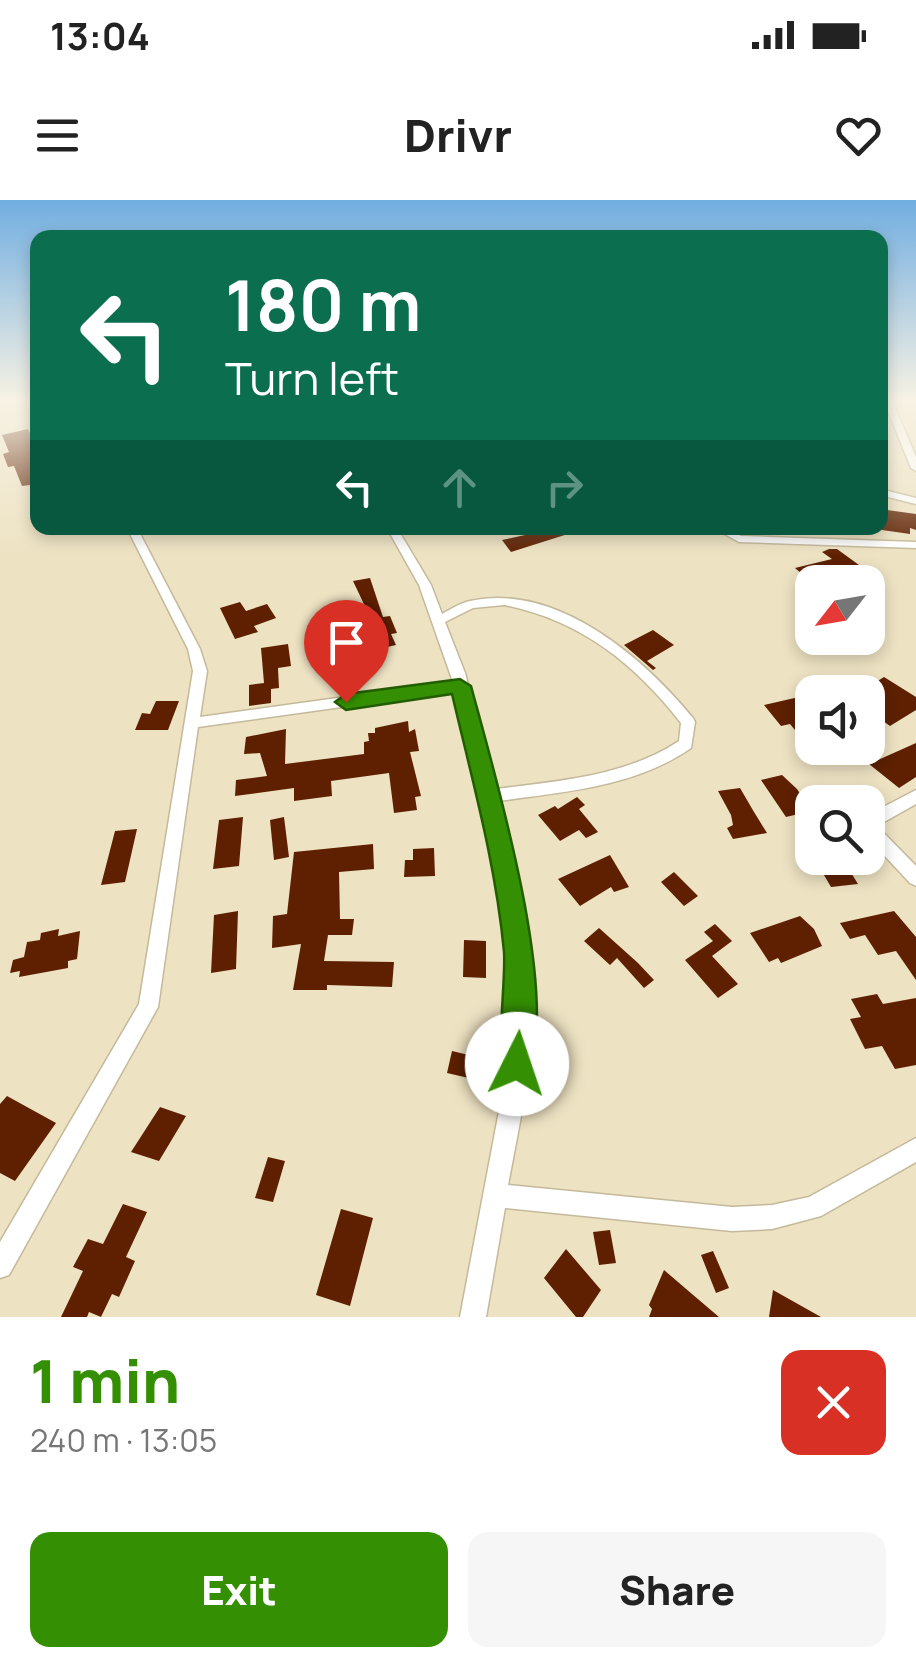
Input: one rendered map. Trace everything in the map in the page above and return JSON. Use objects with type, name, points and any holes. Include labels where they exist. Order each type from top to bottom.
[{"type":"street","points":[[888,494],[913,501]]},
{"type":"street","points":[[893,510],[913,501]]},
{"type":"street","points":[[0,1266],[148,1007],[198,662],[135,535]]},
{"type":"street","points":[[396,535],[439,620],[460,686],[510,899],[521,992],[514,1090],[473,1317]]},
{"type":"street","points":[[732,535],[739,539],[916,545]]},
{"type":"street","points":[[439,620],[460,604],[518,602],[544,608],[596,636],[674,702],[688,722],[690,735],[686,744],[652,764],[598,778],[488,796]]},
{"type":"street","points":[[192,723],[460,686]]},
{"type":"street","points":[[885,815],[916,796]]},
{"type":"street","points":[[885,844],[916,878]]},
{"type":"street","points":[[494,1195],[732,1219],[772,1217],[813,1208],[916,1149]]},
{"type":"building","points":[[30,453],[30,485],[22,486],[14,466],[8,467],[3,454]]},
{"type":"building","points":[[888,510],[916,514],[916,530],[910,528],[910,534],[888,531]]},
{"type":"building","points":[[525,535],[565,535],[511,552],[502,540]]},
{"type":"building","points":[[837,549],[859,565],[807,565],[832,559],[822,552]]},
{"type":"building","points":[[370,578],[383,617],[390,616],[397,633],[391,634],[396,645],[351,655],[339,629],[371,619],[353,581]]},
{"type":"building","points":[[240,602],[246,611],[267,604],[276,618],[254,626],[258,632],[235,639],[220,608]]},
{"type":"building","points":[[653,630],[674,645],[647,661],[656,668],[653,670],[624,645]]},
{"type":"building","points":[[288,644],[291,666],[278,668],[279,688],[271,689],[271,703],[249,706],[249,685],[264,683],[261,648]]},
{"type":"building","points":[[885,678],[916,697],[916,710],[890,726],[885,722]]},
{"type":"building","points":[[795,698],[795,730],[790,724],[781,726],[764,705]]},
{"type":"building","points":[[156,701],[179,701],[168,730],[135,730],[142,713],[150,714]]},
{"type":"building","points":[[408,721],[409,732],[415,729],[419,751],[410,752],[421,796],[415,797],[417,810],[394,813],[389,773],[331,781],[332,796],[294,801],[294,788],[235,796],[236,780],[267,776],[260,753],[244,754],[246,737],[286,729],[285,764],[364,754],[368,733]]},
{"type":"building","points":[[916,743],[916,777],[899,788],[870,765],[885,765],[885,757]]},
{"type":"building","points":[[782,775],[795,787],[795,815],[786,817],[761,780]]},
{"type":"building","points":[[740,788],[767,833],[733,839],[727,828],[733,825],[731,815],[718,791]]},
{"type":"building","points":[[577,797],[585,805],[579,809],[598,832],[586,838],[579,830],[560,841],[538,815]]},
{"type":"building","points":[[243,817],[239,866],[213,869],[219,820]]},
{"type":"building","points":[[284,817],[289,857],[274,860],[270,820]]},
{"type":"building","points":[[137,829],[125,882],[101,885],[115,831]]},
{"type":"building","points":[[373,844],[374,869],[339,872],[340,919],[354,919],[352,935],[328,935],[324,961],[394,962],[392,987],[327,985],[327,990],[293,990],[301,944],[272,948],[273,916],[287,914],[294,852]]},
{"type":"building","points":[[434,848],[435,876],[404,877],[405,860],[413,860],[413,849]]},
{"type":"building","points":[[610,855],[629,887],[614,892],[611,887],[580,906],[558,879]]},
{"type":"building","points":[[674,872],[698,896],[684,906],[661,882]]},
{"type":"building","points":[[824,875],[852,875],[858,884],[831,887]]},
{"type":"building","points":[[238,911],[236,969],[211,973],[214,915]]},
{"type":"building","points":[[894,911],[916,937],[916,980],[896,951],[878,955],[865,935],[850,939],[840,923]]},
{"type":"building","points":[[800,916],[814,929],[822,946],[781,963],[778,958],[769,962],[750,933]]},
{"type":"building","points":[[715,924],[732,941],[712,956],[738,984],[718,998],[685,960],[713,941],[704,932]]},
{"type":"building","points":[[599,928],[654,980],[644,988],[617,958],[610,965],[584,941]]},
{"type":"building","points":[[59,929],[58,936],[80,931],[77,959],[68,961],[68,968],[19,977],[20,971],[10,973],[13,960],[24,957],[27,942],[40,940],[41,933]]},
{"type":"building","points":[[464,940],[486,941],[486,978],[463,977]]},
{"type":"building","points":[[877,994],[883,1004],[916,998],[916,1065],[895,1069],[882,1046],[865,1049],[850,1019],[861,1017],[851,999]]},
{"type":"building","points":[[452,1051],[477,1057],[473,1079],[447,1073]]},
{"type":"building","points":[[7,1096],[56,1123],[15,1181],[0,1173],[0,1104]]},
{"type":"building","points":[[160,1107],[186,1116],[159,1161],[131,1152]]},
{"type":"building","points":[[268,1157],[285,1161],[273,1202],[255,1198]]},
{"type":"building","points":[[123,1204],[147,1212],[126,1257],[135,1261],[119,1297],[112,1294],[101,1317],[89,1312],[87,1317],[61,1317],[83,1271],[73,1267],[88,1239],[103,1244]]},
{"type":"building","points":[[341,1209],[373,1218],[350,1306],[316,1295]]},
{"type":"building","points":[[610,1230],[616,1263],[599,1265],[593,1232]]},
{"type":"building","points":[[566,1249],[601,1290],[583,1317],[576,1317],[544,1278]]},
{"type":"building","points":[[713,1251],[729,1288],[716,1293],[701,1255]]},
{"type":"building","points":[[664,1270],[719,1317],[649,1317],[649,1305]]},
{"type":"building","points":[[773,1290],[821,1317],[769,1317]]},
{"type":"route","points":[[346,702],[460,686],[491,806],[518,948],[521,992],[517,1064]]}]
